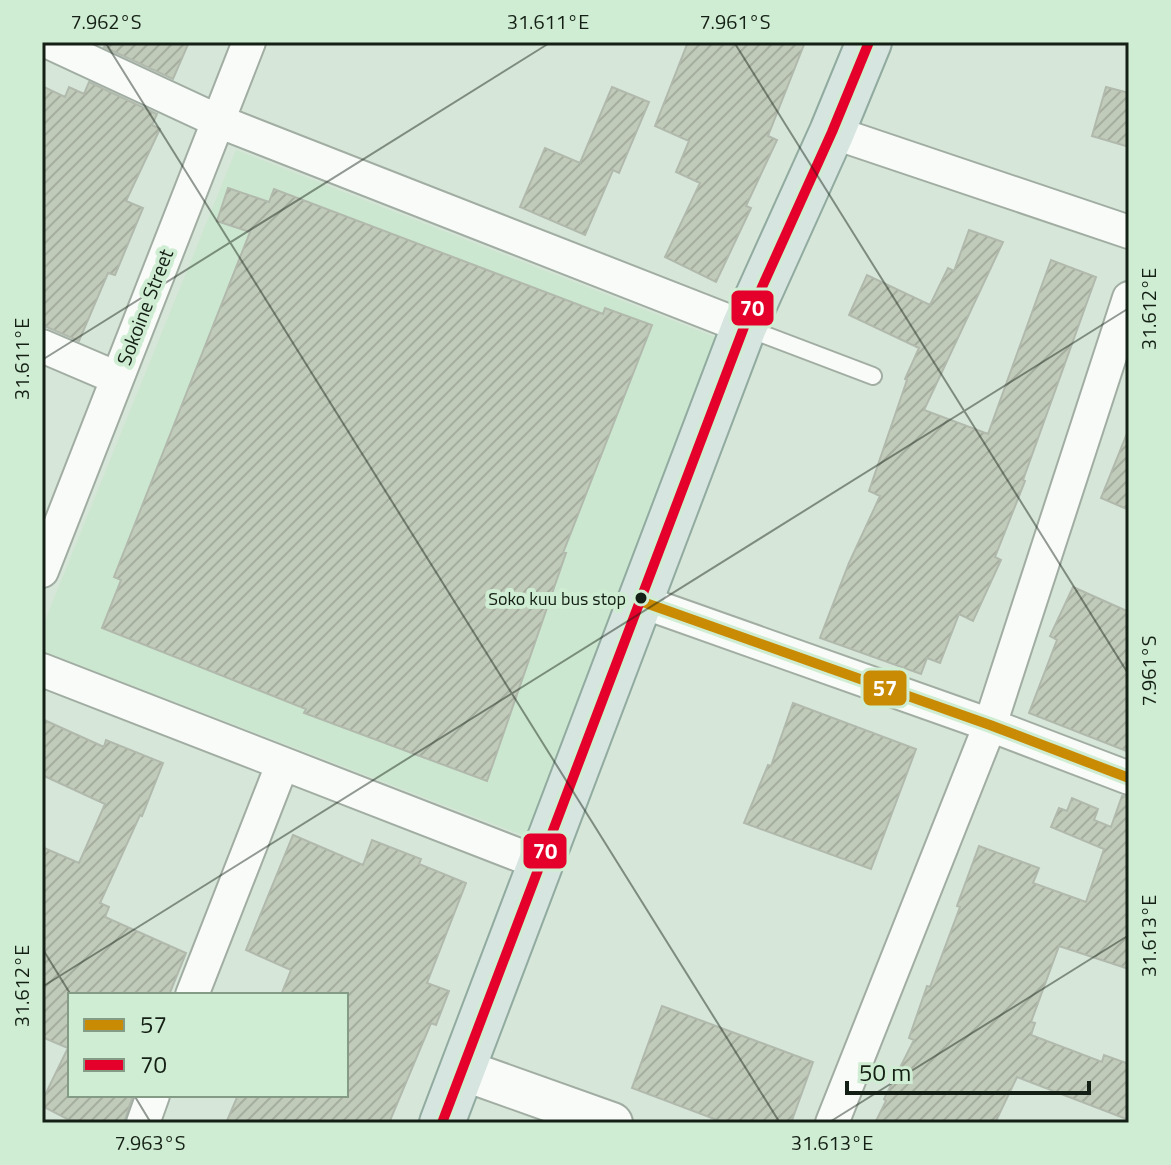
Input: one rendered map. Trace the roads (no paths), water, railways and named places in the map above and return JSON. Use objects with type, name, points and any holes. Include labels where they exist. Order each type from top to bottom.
[{"type":"highway","points":[[442,1123],[744,327],[869,42]]},
{"type":"street","points":[[48,42],[218,121],[744,327]]},
{"type":"street","name":"Sokoine Street","points":[[42,571],[249,42]]},
{"type":"street","points":[[832,132],[1129,232]]},
{"type":"street","points":[[832,1123],[990,725],[1129,298]]},
{"type":"street","points":[[42,346],[117,378]]},
{"type":"street","points":[[640,601],[990,725],[1129,778]]},
{"type":"street","points":[[42,670],[542,864]]},
{"type":"street","points":[[193,993],[282,765]]},
{"type":"street","points":[[463,1070],[612,1123]]},
{"type":"street","points":[[143,1123],[152,1097]]},
{"type":"lane","points":[[744,327],[873,376]]},
{"type":"place","name":"Soko kuu bus stop","points":[[641,598]]}]
